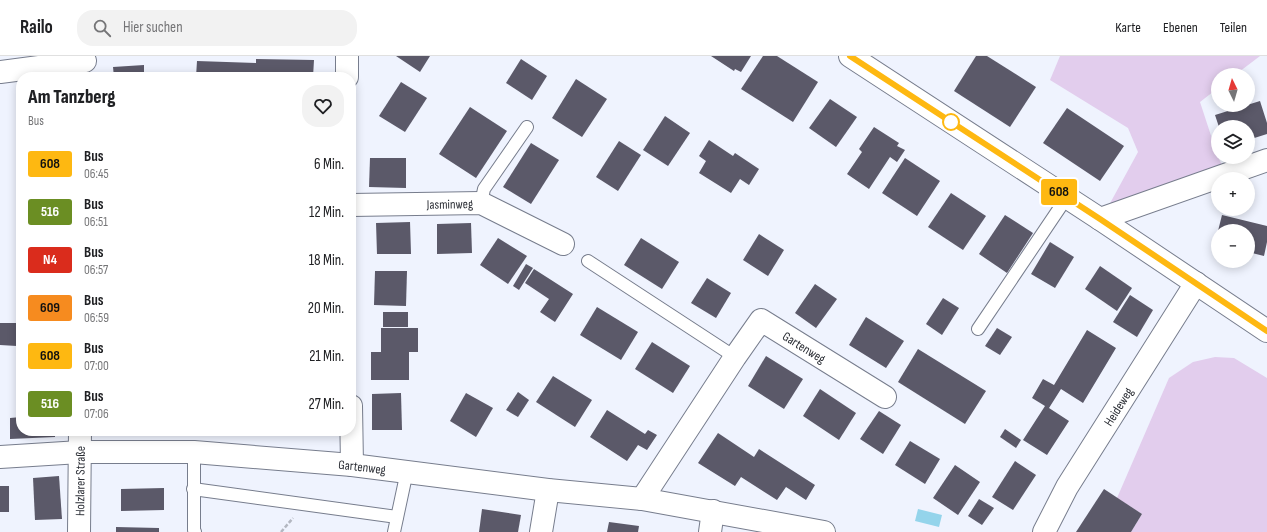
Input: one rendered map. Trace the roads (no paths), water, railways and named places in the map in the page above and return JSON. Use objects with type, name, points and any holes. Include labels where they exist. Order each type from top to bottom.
[{"type":"street","points":[[347,56],[347,72]]},
{"type":"street","points":[[850,56],[1100,219],[1267,331]]},
{"type":"street","points":[[0,72],[85,65]]},
{"type":"street","points":[[1100,219],[1267,160]]},
{"type":"street","name":"Jasminweg","points":[[356,205],[481,203],[563,244]]},
{"type":"street","name":"Heideweg","points":[[1044,532],[1067,488],[1196,283]]},
{"type":"street","name":"Gartenweg","points":[[642,499],[735,357],[762,320],[884,397]]},
{"type":"street","points":[[352,436],[352,465]]},
{"type":"street","name":"Gartenweg","points":[[0,457],[80,441],[352,465],[548,490],[642,499],[711,522],[824,532]]},
{"type":"street","name":"Holzlarer Straße","points":[[79,532],[80,441]]},
{"type":"street","points":[[541,532],[548,490]]},
{"type":"lane","points":[[481,203],[484,189],[527,127]]},
{"type":"lane","points":[[978,329],[1066,197]]},
{"type":"lane","points":[[588,261],[735,357]]},
{"type":"lane","points":[[194,452],[193,489],[195,532]]},
{"type":"lane","points":[[394,532],[407,471]]},
{"type":"lane","points":[[193,489],[397,517]]},
{"type":"water","points":[[918,509],[942,515],[939,527],[915,521]]}]
